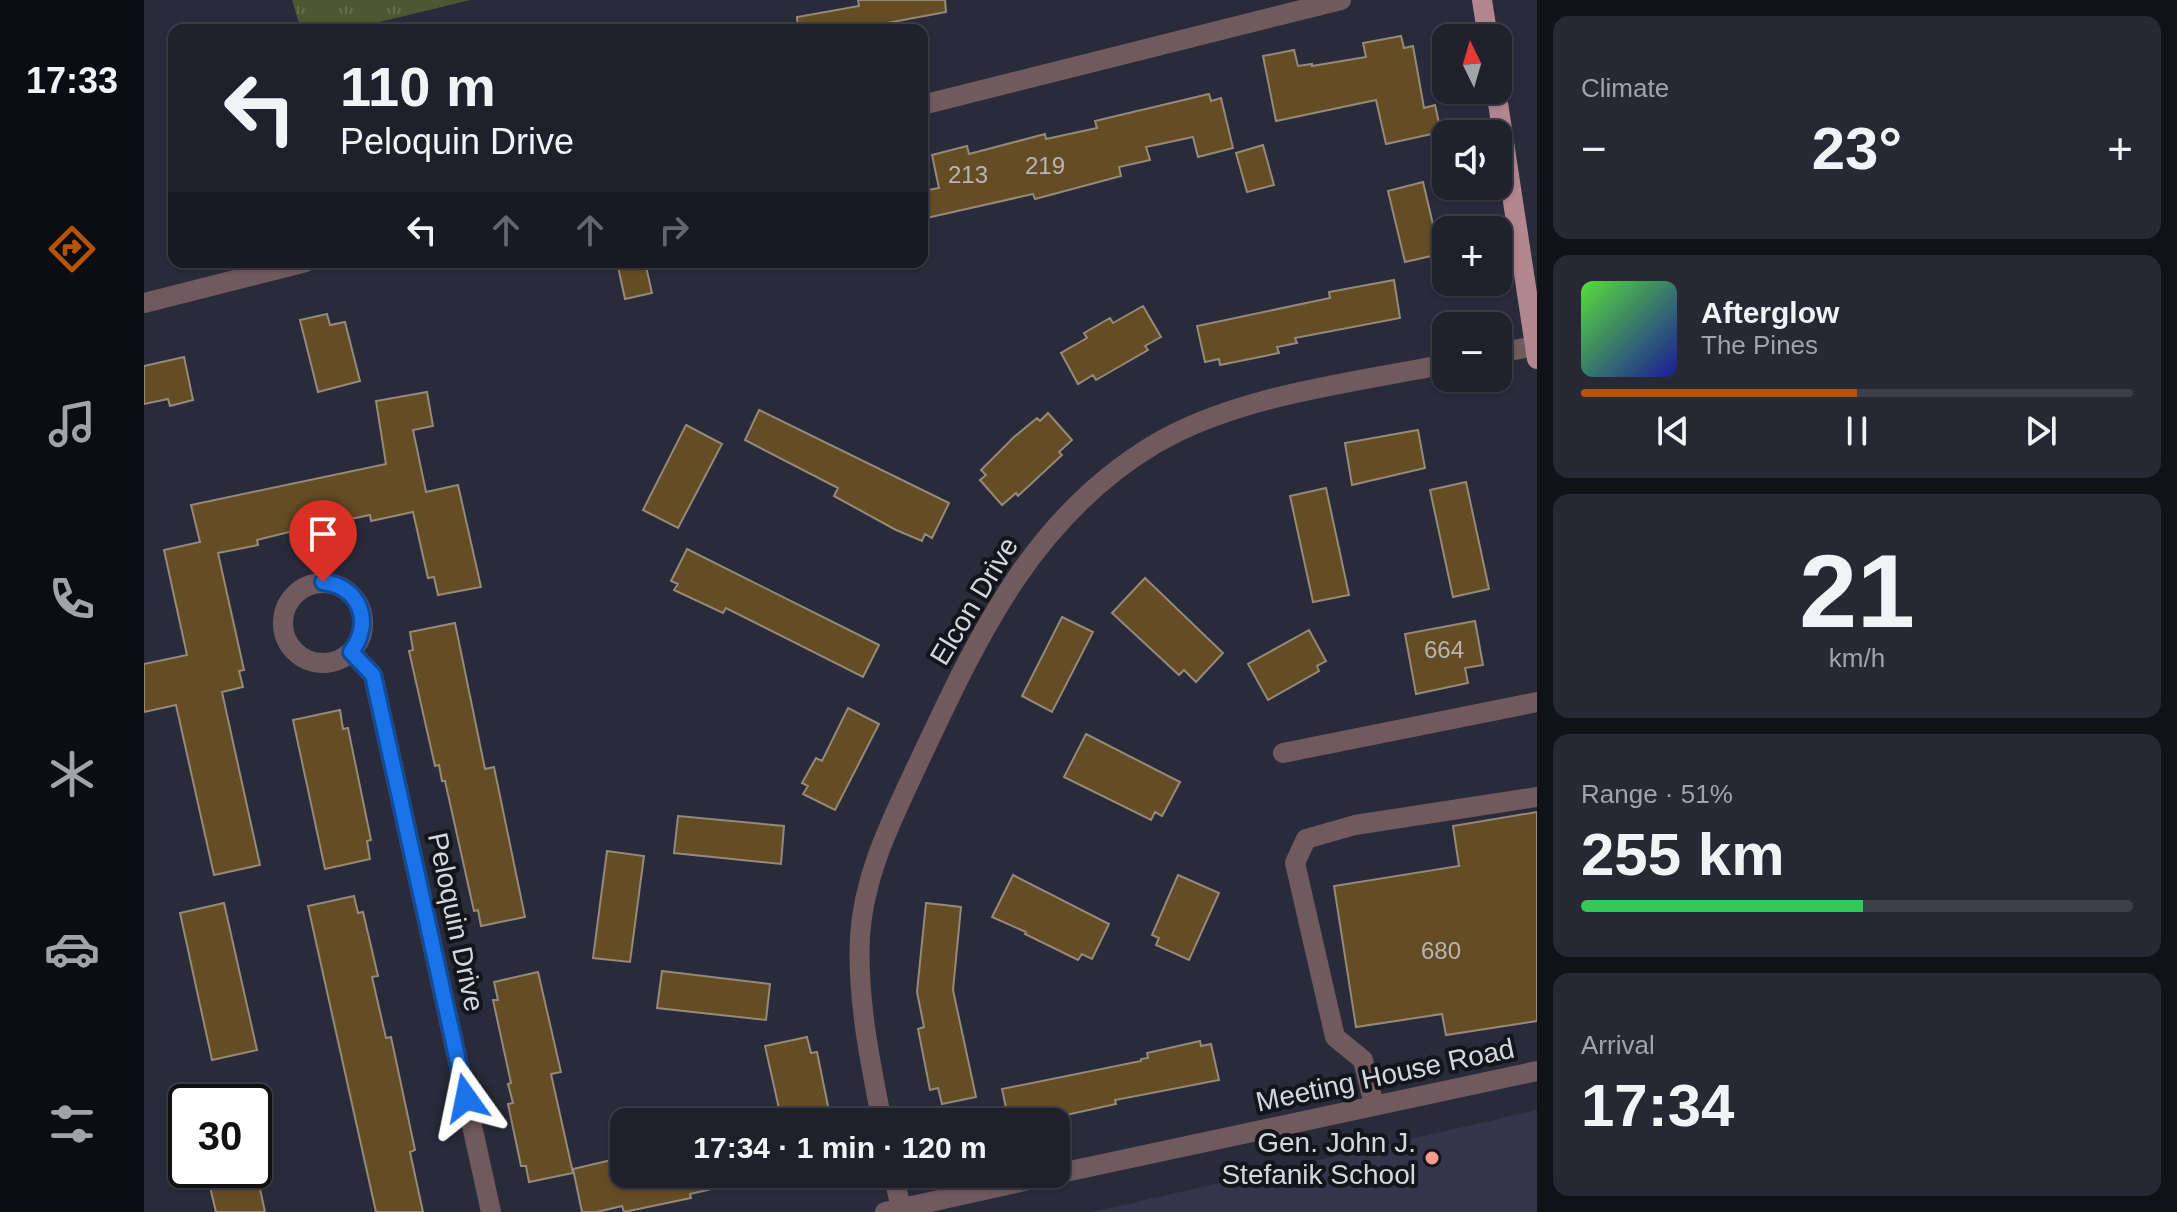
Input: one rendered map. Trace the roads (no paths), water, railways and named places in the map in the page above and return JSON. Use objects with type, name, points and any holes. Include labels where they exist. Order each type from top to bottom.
[{"type":"main road","points":[[1482,0],[1486,24]]},
{"type":"main road","points":[[1498,104],[1536,352]]},
{"type":"street","points":[[928,103],[1341,0]]},
{"type":"street","points":[[144,303],[282,268]]},
{"type":"street","points":[[1512,353],[1536,352]]},
{"type":"street","name":"Elcon Drive","points":[[880,1108],[860,982],[861,934],[869,884],[885,834],[952,690],[980,634],[1025,565],[1067,514],[1090,492],[1156,444],[1195,425],[1243,407],[1279,398],[1432,367]]},
{"type":"street","points":[[323,582],[342,587],[356,599],[361,607],[363,626],[351,652],[339,660],[324,663],[310,661],[292,649],[282,621],[286,607],[297,591],[323,582]]},
{"type":"street","name":"Peloquin Drive","points":[[351,652],[373,675],[491,1212]]},
{"type":"street","points":[[1283,753],[1537,702]]},
{"type":"street","points":[[1374,1105],[1363,1060],[1335,1037],[1295,863],[1306,839],[1355,825],[1537,797]]},
{"type":"street","name":"Meeting House Road","points":[[1070,1171],[1537,1071]]},
{"type":"street","points":[[893,1188],[893,1210]]},
{"type":"street","name":"Meeting House Road","points":[[893,1210],[993,1188]]},
{"type":"place","name":"Gen. John J. Stefanik School","points":[[1432,1158]]}]
